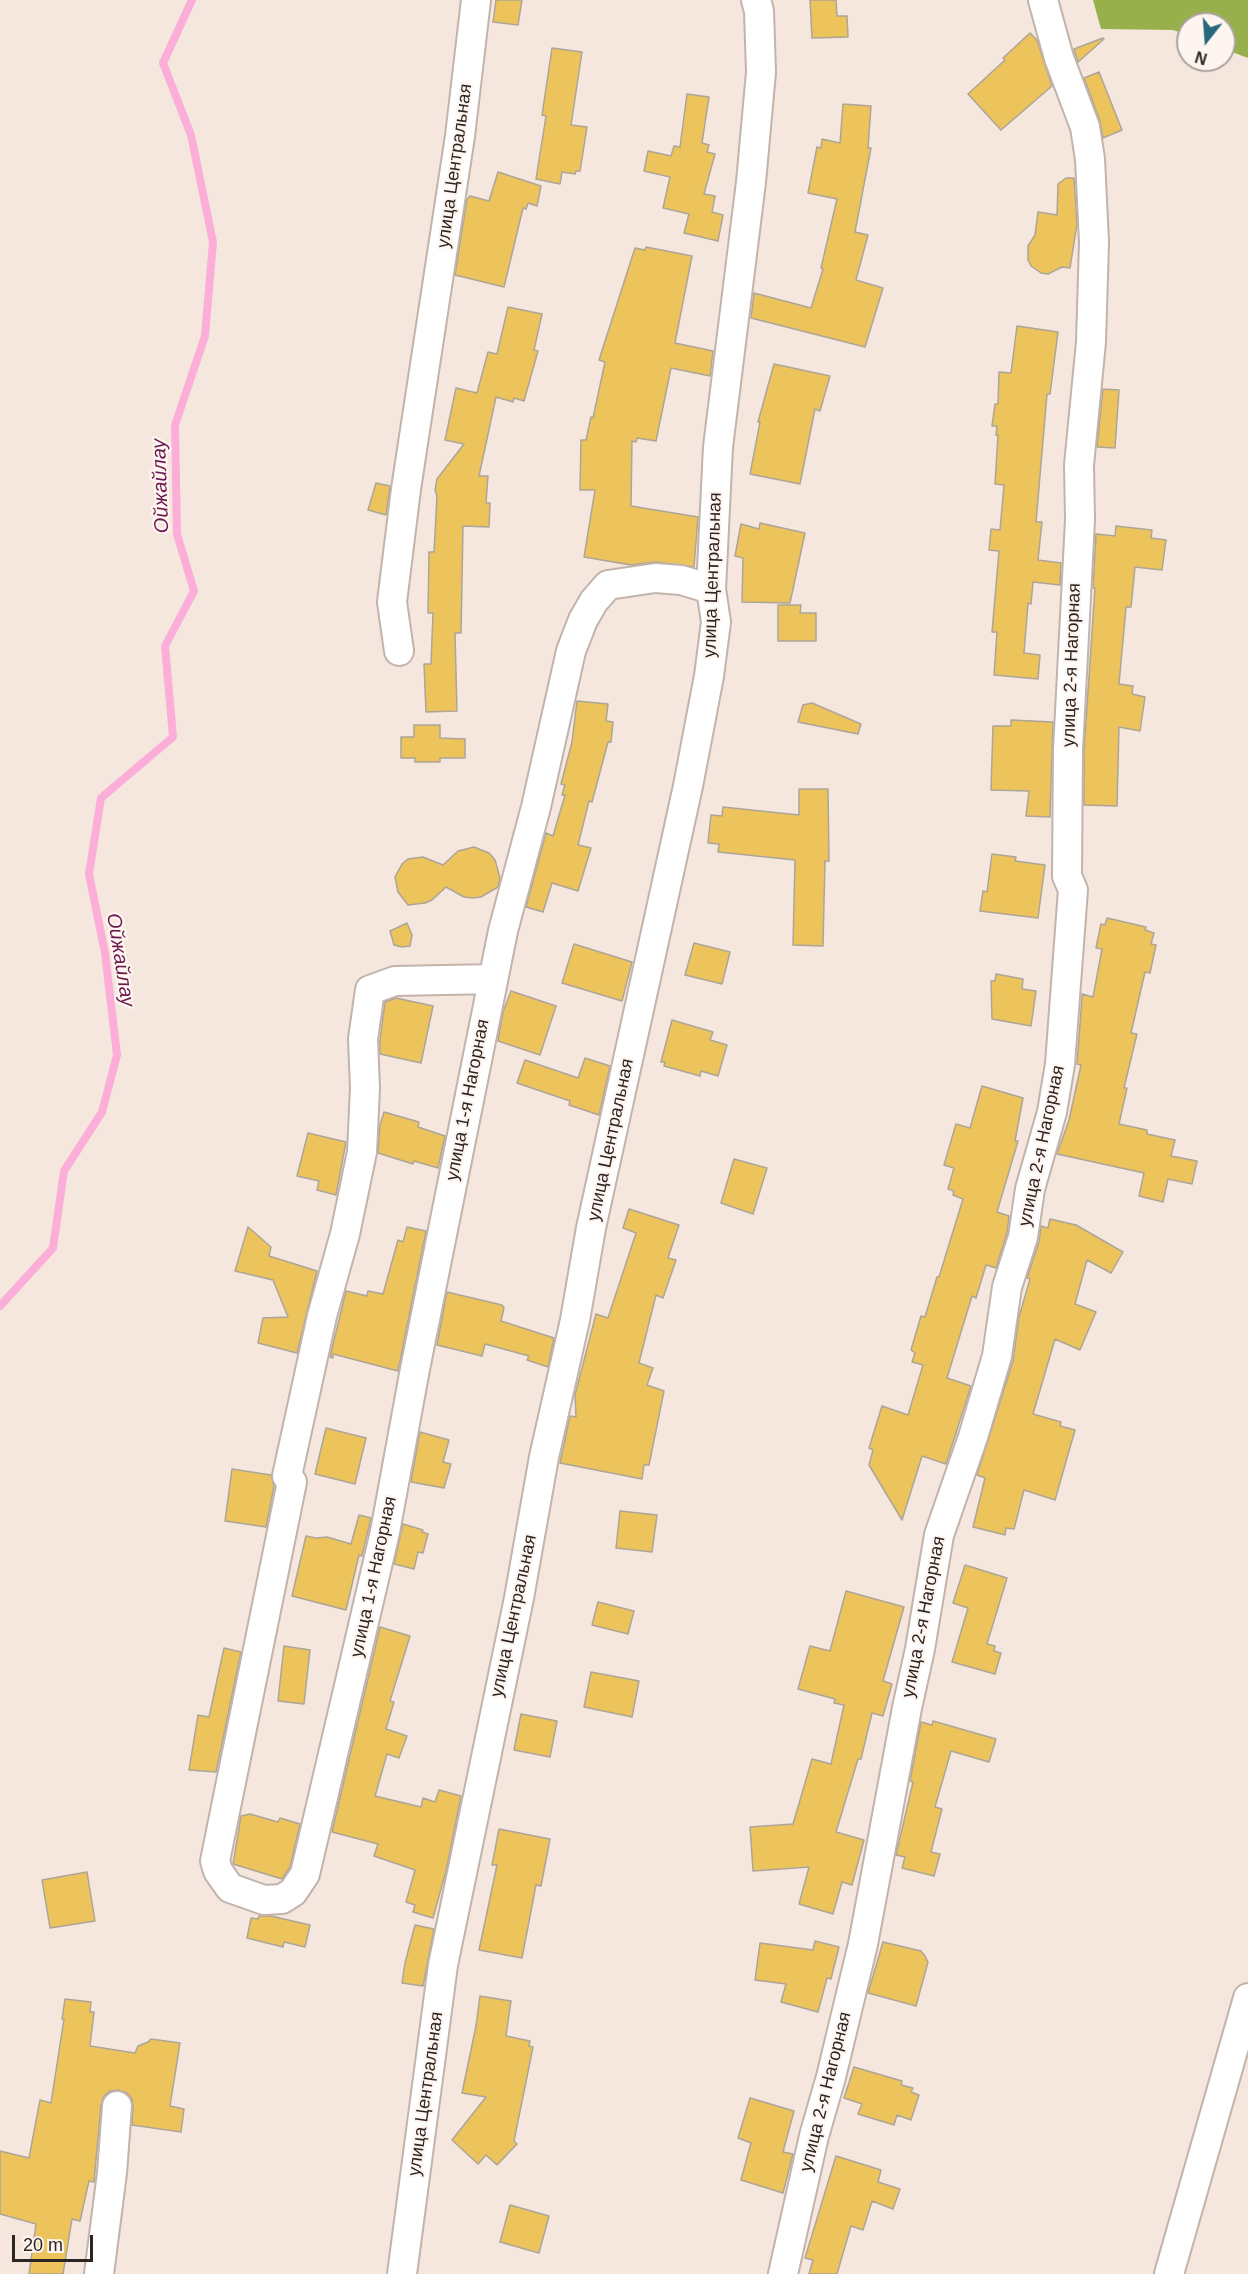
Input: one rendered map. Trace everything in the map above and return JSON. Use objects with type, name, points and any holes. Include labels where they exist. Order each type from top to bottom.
[{"type":"street","name":"улица Центральная","points":[[399,651],[392,602],[406,489],[459,147],[476,0]]},
{"type":"street","name":"улица Центральная","points":[[402,2274],[443,1965],[519,1598],[544,1457],[575,1320],[591,1228],[688,786],[711,666],[716,622],[711,589],[718,447],[751,182],[761,72],[759,11],[756,0]]},
{"type":"street","name":"улица 2-я Нагорная","points":[[783,2274],[814,2136],[831,2077],[863,1944],[920,1649],[939,1535],[973,1437],[997,1356],[1008,1287],[1023,1237],[1030,1189],[1052,1112],[1060,1064],[1073,890],[1067,876],[1068,750],[1080,520],[1079,465],[1091,342],[1094,242],[1090,159],[1085,127],[1059,58],[1044,0]]},
{"type":"street","name":"улица 1-я Нагорная","points":[[493,979],[395,981],[370,990],[363,1039],[365,1088],[362,1152],[358,1176],[303,1395],[286,1476],[292,1482],[215,1861],[218,1871],[230,1888],[264,1900],[282,1899],[293,1892],[305,1874],[382,1544],[419,1347],[503,931],[541,784],[571,651],[583,620],[594,601],[608,585],[627,580],[656,578],[672,579],[711,589]]},
{"type":"street","points":[[1169,2274],[1248,1998]]},
{"type":"street","points":[[99,2274],[112,2173],[117,2106]]},
{"type":"green space","points":[[1093,0],[1248,0],[1248,58],[1236,54],[1236,12],[1176,12],[1176,31],[1101,29]]},
{"type":"building","points":[[496,0],[522,0],[518,25],[493,22]]},
{"type":"building","points":[[810,0],[836,0],[837,16],[847,16],[848,37],[812,38]]},
{"type":"building","points":[[1030,33],[1037,40],[1052,86],[1001,130],[968,94]]},
{"type":"building","points":[[1104,39],[1078,62],[1074,49]]},
{"type":"building","points":[[552,48],[582,52],[571,125],[587,127],[580,171],[576,171],[575,174],[562,172],[560,184],[536,179],[546,116],[542,115]]},
{"type":"building","points":[[1099,72],[1122,130],[1103,138],[1100,121],[1084,78]]},
{"type":"building","points":[[687,94],[709,97],[702,143],[709,145],[707,152],[715,154],[704,194],[715,196],[712,212],[723,215],[718,241],[684,233],[689,214],[663,208],[670,177],[644,171],[648,151],[671,156],[674,146],[680,147]]},
{"type":"building","points":[[843,104],[871,106],[868,148],[871,148],[855,232],[868,235],[856,280],[883,288],[865,347],[751,318],[754,293],[811,308],[823,269],[821,268],[837,199],[808,193],[817,147],[821,148],[822,139],[840,143]]},
{"type":"building","points":[[498,172],[541,186],[537,206],[528,203],[526,209],[523,208],[504,287],[455,275],[467,199],[470,196],[489,201]]},
{"type":"building","points":[[1066,178],[1074,178],[1077,224],[1070,268],[1062,267],[1048,274],[1041,273],[1031,266],[1028,260],[1028,246],[1035,235],[1038,212],[1057,215],[1058,184]]},
{"type":"building","points":[[646,247],[692,256],[675,343],[713,351],[710,376],[671,368],[656,441],[637,438],[636,442],[632,441],[631,506],[698,517],[694,567],[656,562],[631,565],[584,557],[595,490],[580,490],[581,440],[586,440],[591,417],[593,418],[605,362],[599,360],[635,248],[645,250]]},
{"type":"building","points":[[508,307],[542,314],[534,350],[538,351],[524,401],[514,398],[513,402],[496,397],[479,476],[488,476],[486,503],[490,503],[489,527],[463,526],[461,633],[455,633],[457,711],[426,712],[424,664],[431,664],[433,613],[428,613],[429,552],[434,552],[437,479],[464,444],[445,440],[456,388],[477,393],[488,352],[497,354]]},
{"type":"building","points":[[1017,326],[1058,332],[1050,394],[1047,394],[1036,522],[1042,522],[1038,560],[1061,563],[1060,585],[1033,582],[1031,604],[1028,603],[1024,653],[1040,655],[1038,679],[994,675],[997,632],[992,632],[999,551],[989,550],[991,529],[1000,530],[1004,485],[995,484],[998,435],[996,435],[997,426],[992,426],[995,404],[998,404],[999,372],[1011,373]]},
{"type":"building","points":[[774,364],[830,376],[820,411],[815,409],[800,484],[750,474],[760,422],[758,422]]},
{"type":"building","points":[[1103,389],[1119,390],[1115,448],[1097,447]]},
{"type":"building","points":[[376,483],[390,486],[386,515],[368,510]]},
{"type":"building","points":[[760,523],[805,533],[790,603],[742,602],[743,558],[735,556],[741,524],[759,529]]},
{"type":"building","points":[[1116,526],[1152,530],[1151,538],[1166,540],[1162,570],[1135,567],[1131,607],[1126,607],[1119,684],[1133,686],[1132,694],[1145,697],[1140,731],[1119,727],[1117,806],[1084,805],[1084,750],[1095,588],[1093,588],[1096,534],[1115,536]]},
{"type":"building","points":[[778,605],[801,605],[800,613],[816,613],[816,641],[778,641]]},
{"type":"building","points":[[577,701],[608,704],[606,721],[613,722],[611,742],[608,742],[592,802],[589,801],[578,845],[591,848],[578,891],[552,883],[543,912],[526,907],[546,833],[553,836],[565,795],[562,795],[565,785],[561,784],[572,742]]},
{"type":"building","points":[[812,703],[861,724],[858,734],[798,722],[803,705]]},
{"type":"building","points":[[1011,720],[1053,722],[1050,817],[1026,816],[1029,791],[991,790],[993,726],[1011,726]]},
{"type":"building","points":[[414,725],[440,725],[440,738],[465,739],[465,758],[440,758],[440,762],[415,762],[415,758],[401,758],[401,737],[414,737]]},
{"type":"building","points":[[799,789],[828,789],[829,861],[825,861],[823,946],[793,945],[795,860],[718,852],[719,844],[708,843],[711,815],[722,816],[723,807],[799,815]]},
{"type":"building","points":[[474,847],[489,853],[495,860],[500,878],[498,887],[481,897],[472,898],[464,897],[446,887],[432,900],[408,905],[398,892],[395,877],[402,864],[408,859],[423,857],[443,865],[458,851]]},
{"type":"building","points":[[992,854],[1016,857],[1015,861],[1045,865],[1038,918],[980,911],[983,891],[987,892]]},
{"type":"building","points":[[1107,918],[1146,927],[1145,930],[1154,933],[1151,944],[1156,945],[1150,973],[1145,972],[1131,1033],[1137,1034],[1124,1088],[1127,1088],[1119,1124],[1147,1130],[1147,1134],[1175,1140],[1171,1156],[1197,1161],[1192,1184],[1168,1179],[1163,1202],[1139,1196],[1144,1173],[1057,1154],[1069,1120],[1081,1065],[1077,1064],[1082,994],[1093,997],[1102,949],[1096,948],[1101,924],[1105,925]]},
{"type":"building","points":[[407,923],[412,935],[410,946],[394,945],[390,931]]},
{"type":"building","points":[[694,943],[730,952],[722,984],[685,975]]},
{"type":"building","points":[[574,944],[632,962],[622,1001],[562,983]]},
{"type":"building","points":[[996,974],[1023,979],[1022,989],[1036,991],[1031,1026],[992,1019],[991,981],[995,981]]},
{"type":"building","points":[[511,991],[556,1006],[540,1055],[498,1041],[503,1012]]},
{"type":"building","points":[[396,998],[433,1006],[421,1063],[380,1054],[385,1002]]},
{"type":"building","points":[[672,1020],[713,1032],[710,1040],[727,1045],[718,1076],[701,1071],[700,1076],[664,1066],[665,1062],[661,1062]]},
{"type":"building","points":[[585,1058],[610,1066],[599,1115],[569,1105],[570,1101],[517,1083],[525,1060],[578,1078]]},
{"type":"building","points":[[982,1086],[1023,1098],[1015,1141],[1018,1141],[997,1212],[1009,1216],[1007,1233],[996,1268],[986,1265],[976,1298],[972,1296],[947,1378],[971,1386],[946,1464],[922,1456],[902,1520],[869,1465],[873,1450],[869,1448],[882,1406],[908,1415],[923,1365],[912,1362],[915,1353],[911,1350],[921,1316],[925,1317],[937,1277],[939,1277],[963,1199],[953,1195],[954,1191],[948,1189],[954,1168],[944,1165],[956,1124],[970,1128]]},
{"type":"building","points":[[384,1112],[419,1122],[418,1127],[445,1136],[438,1168],[414,1161],[413,1164],[378,1153],[380,1125]]},
{"type":"building","points":[[308,1133],[346,1142],[336,1195],[317,1190],[319,1181],[297,1176]]},
{"type":"building","points":[[734,1159],[767,1168],[753,1214],[721,1203]]},
{"type":"building","points":[[629,1209],[679,1225],[668,1258],[676,1260],[663,1298],[656,1295],[639,1363],[653,1368],[647,1385],[664,1391],[649,1465],[644,1465],[642,1479],[560,1463],[570,1416],[576,1417],[575,1395],[596,1314],[608,1318],[636,1233],[623,1228]]},
{"type":"building","points":[[1050,1219],[1076,1225],[1123,1252],[1111,1273],[1087,1260],[1075,1304],[1096,1312],[1080,1350],[1055,1339],[1033,1414],[1061,1422],[1060,1426],[1075,1430],[1055,1500],[1024,1490],[1014,1529],[1006,1528],[1005,1535],[973,1527],[985,1478],[977,1475],[1013,1361],[1019,1317],[1030,1279],[1027,1278],[1039,1242],[1041,1226],[1048,1228]]},
{"type":"building","points":[[248,1227],[271,1247],[269,1256],[317,1271],[297,1353],[258,1343],[263,1318],[288,1317],[273,1280],[235,1271]]},
{"type":"building","points":[[407,1227],[426,1231],[398,1371],[333,1354],[333,1358],[330,1357],[346,1291],[367,1296],[368,1291],[383,1294],[398,1240],[403,1242]]},
{"type":"building","points":[[447,1292],[502,1305],[504,1308],[501,1321],[554,1338],[548,1367],[527,1360],[529,1356],[485,1344],[482,1356],[437,1345]]},
{"type":"building","points":[[326,1428],[366,1438],[355,1484],[315,1474]]},
{"type":"building","points":[[420,1432],[449,1440],[443,1462],[451,1464],[444,1488],[411,1482]]},
{"type":"building","points":[[232,1469],[271,1475],[274,1486],[266,1527],[225,1521]]},
{"type":"building","points":[[620,1511],[657,1515],[652,1552],[616,1548]]},
{"type":"building","points":[[359,1515],[371,1518],[362,1556],[359,1555],[346,1610],[292,1596],[306,1536],[327,1537],[351,1544]]},
{"type":"building","points":[[403,1524],[423,1530],[422,1532],[428,1534],[423,1553],[418,1552],[414,1569],[394,1564]]},
{"type":"building","points":[[965,1565],[1007,1578],[987,1644],[995,1646],[994,1651],[1001,1653],[995,1674],[952,1662],[968,1608],[953,1603]]},
{"type":"building","points":[[846,1591],[904,1607],[883,1681],[892,1684],[883,1716],[872,1713],[861,1759],[858,1759],[836,1832],[864,1840],[852,1885],[842,1882],[833,1914],[799,1904],[809,1867],[753,1871],[750,1827],[793,1824],[812,1759],[831,1764],[844,1705],[834,1703],[835,1699],[798,1689],[810,1646],[830,1651]]},
{"type":"building","points":[[598,1602],[634,1611],[628,1634],[592,1625]]},
{"type":"building","points":[[380,1627],[410,1636],[390,1701],[394,1702],[386,1729],[407,1736],[399,1758],[387,1754],[375,1796],[421,1807],[423,1798],[435,1802],[439,1790],[461,1796],[446,1871],[433,1918],[413,1912],[415,1905],[406,1902],[415,1870],[374,1856],[378,1844],[332,1832]]},
{"type":"building","points":[[284,1646],[310,1650],[304,1704],[278,1701]]},
{"type":"building","points":[[224,1648],[241,1652],[216,1772],[189,1770],[198,1715],[209,1717]]},
{"type":"building","points":[[591,1672],[639,1681],[632,1717],[584,1707]]},
{"type":"building","points":[[521,1714],[557,1721],[550,1757],[514,1750]]},
{"type":"building","points":[[933,1721],[996,1739],[989,1762],[951,1751],[935,1807],[942,1809],[931,1852],[940,1854],[934,1876],[902,1868],[905,1857],[896,1855],[913,1782],[910,1781],[921,1722],[932,1725]]},
{"type":"building","points":[[250,1814],[278,1822],[280,1818],[300,1824],[290,1867],[282,1879],[233,1864],[241,1816]]},
{"type":"building","points":[[499,1829],[550,1839],[541,1886],[536,1885],[522,1958],[479,1950],[497,1865],[492,1865]]},
{"type":"building","points":[[87,1872],[95,1921],[50,1928],[42,1880]]},
{"type":"building","points":[[259,1916],[271,1916],[310,1925],[305,1947],[284,1942],[283,1947],[247,1938],[251,1918],[258,1919]]},
{"type":"building","points":[[415,1925],[434,1929],[423,1986],[402,1983]]},
{"type":"building","points":[[815,1941],[839,1947],[831,1979],[827,1978],[818,2012],[781,2002],[786,1984],[755,1980],[760,1943],[813,1950]]},
{"type":"building","points":[[883,1942],[921,1951],[925,1956],[928,1962],[916,2006],[868,1993]]},
{"type":"building","points":[[480,1996],[511,2001],[506,2036],[530,2041],[529,2046],[533,2047],[514,2141],[517,2144],[497,2165],[486,2155],[478,2164],[452,2140],[486,2097],[462,2093]]},
{"type":"building","points":[[65,1999],[91,2002],[90,2012],[94,2012],[90,2046],[135,2053],[138,2046],[151,2039],[180,2043],[170,2106],[184,2109],[181,2132],[132,2125],[132,2099],[127,2093],[118,2090],[110,2091],[104,2096],[101,2105],[94,2182],[89,2181],[80,2221],[72,2219],[63,2274],[29,2274],[36,2224],[0,2214],[0,2151],[29,2158],[40,2100],[51,2103]]},
{"type":"building","points":[[854,2067],[902,2081],[901,2085],[913,2088],[911,2092],[919,2095],[911,2120],[897,2115],[894,2125],[858,2114],[862,2104],[844,2098]]},
{"type":"building","points":[[750,2098],[794,2111],[783,2152],[793,2154],[783,2193],[741,2180],[751,2143],[738,2138]]},
{"type":"building","points":[[836,2156],[881,2170],[878,2182],[900,2189],[893,2209],[872,2201],[863,2230],[851,2226],[837,2274],[809,2274],[813,2260],[805,2258]]},
{"type":"building","points":[[510,2205],[549,2216],[539,2253],[500,2242]]},
{"type":"waterway","name":"Ойжайлау","points":[[0,1306],[53,1248],[64,1171],[102,1112],[117,1055],[105,953],[89,874],[101,798],[173,737],[165,646],[194,591],[177,534],[175,425],[205,336],[213,242],[191,135],[163,63],[192,0]]}]
